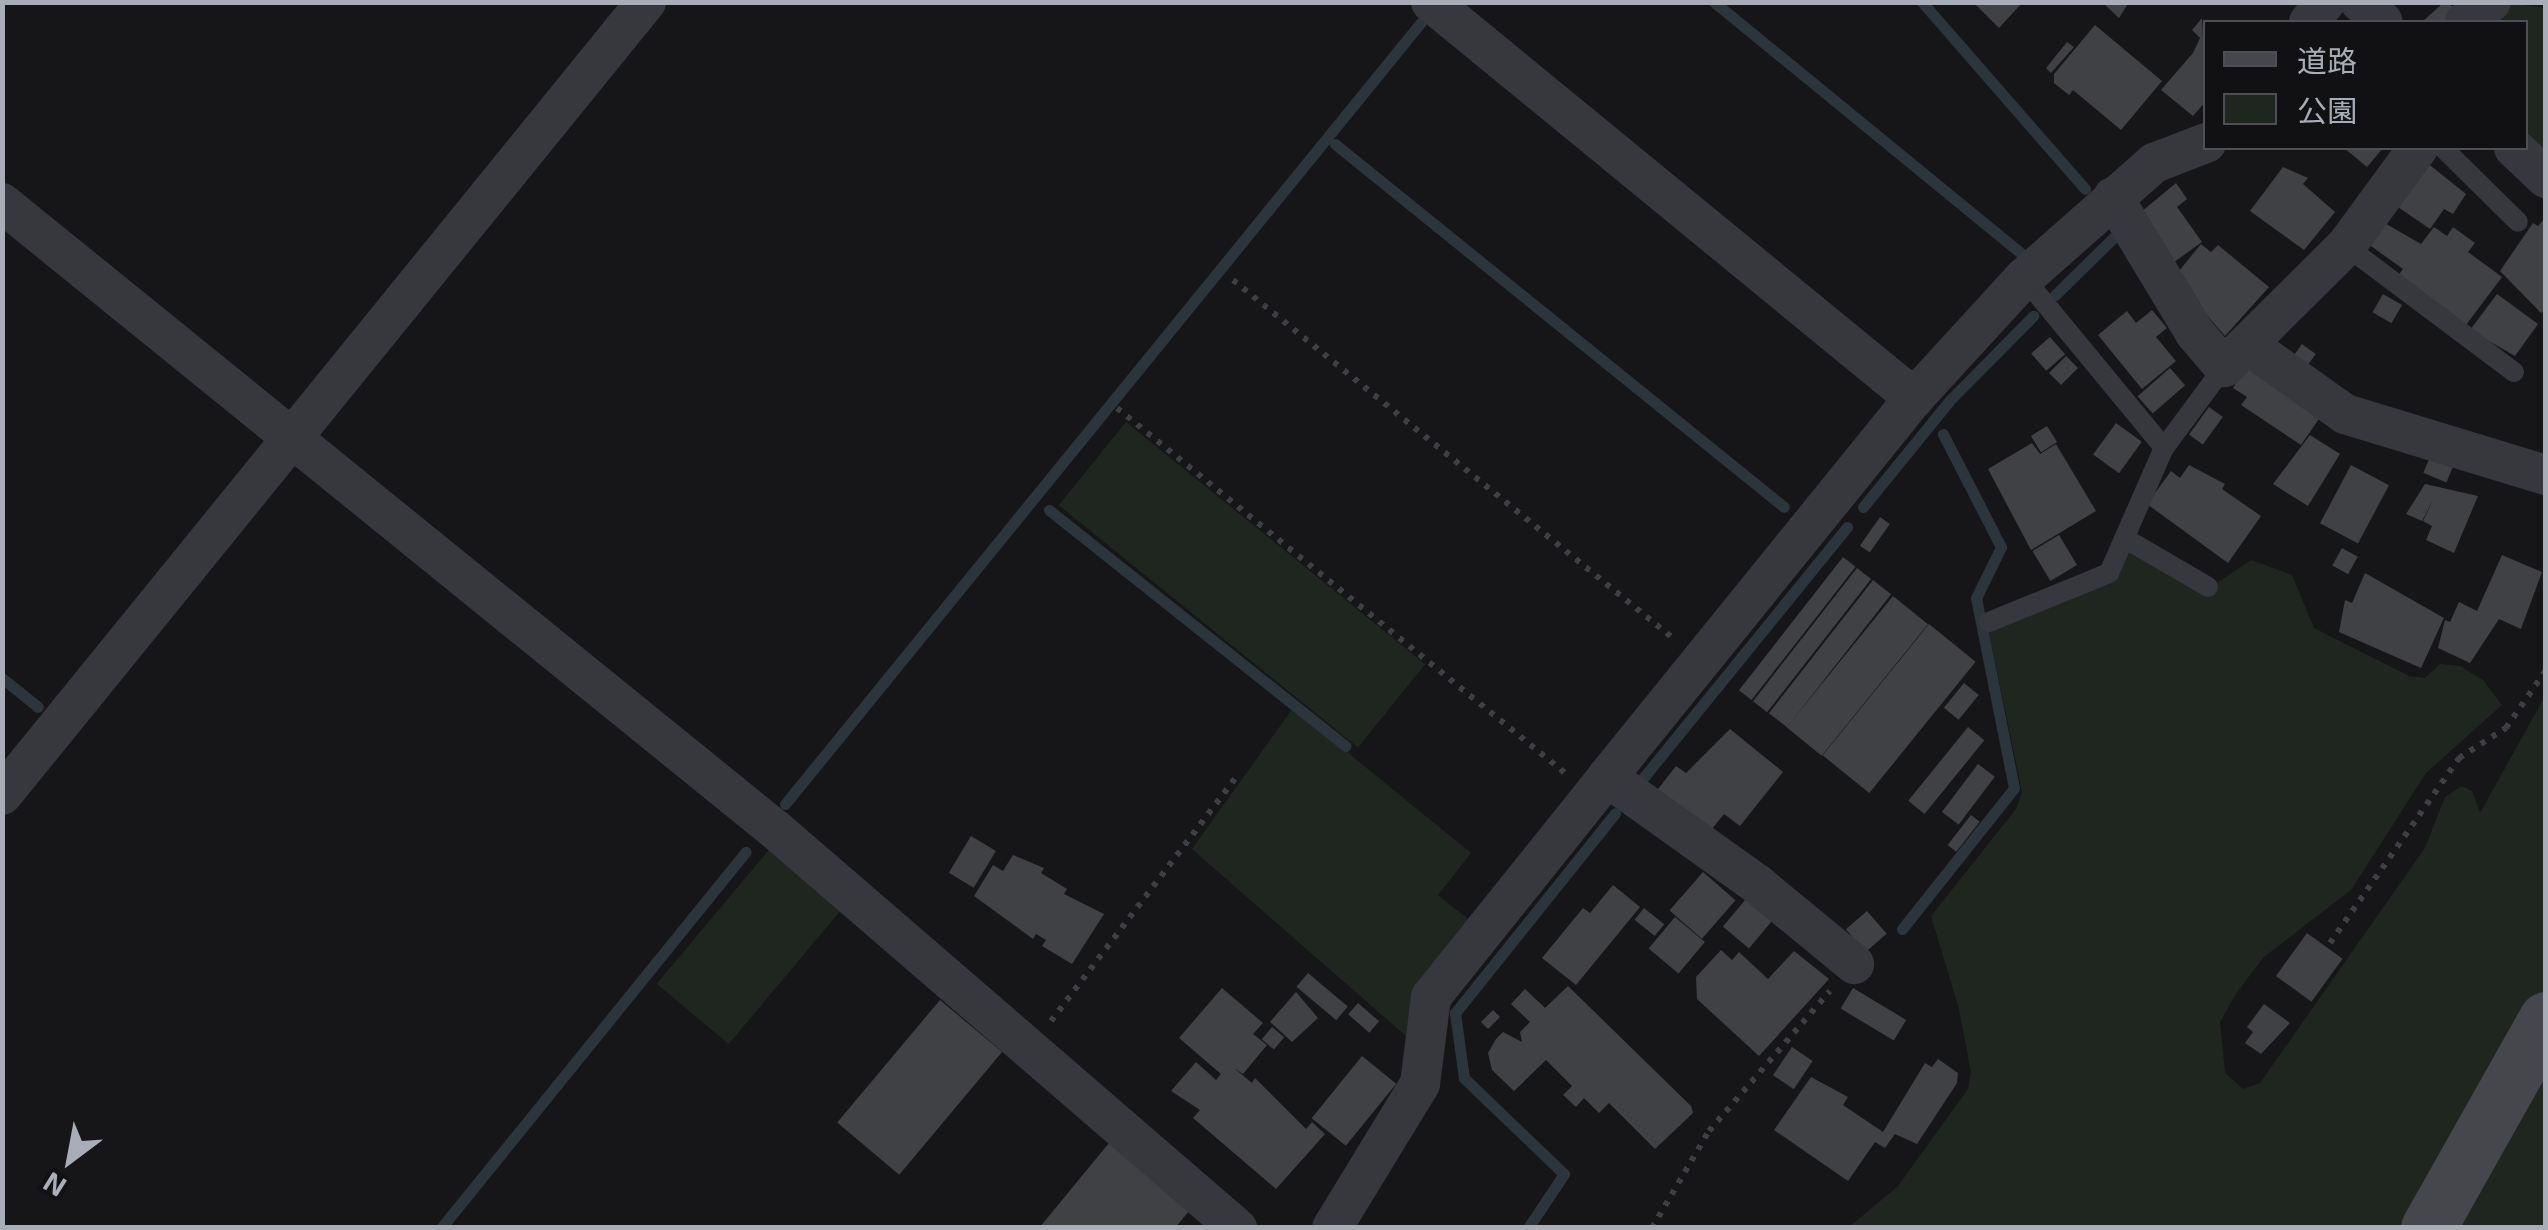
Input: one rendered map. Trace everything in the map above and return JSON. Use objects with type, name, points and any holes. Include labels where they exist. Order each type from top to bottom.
[{"type":"street","points":[[2,795],[646,2]]},
{"type":"street","points":[[1431,2],[1914,398]]},
{"type":"street","points":[[2360,2],[2380,20]]},
{"type":"street","points":[[2468,20],[2490,2]]},
{"type":"street","points":[[1332,1228],[1420,1084],[1431,998],[1600,786],[1914,398],[2024,278],[2112,196],[2154,163],[2203,143]]},
{"type":"street","points":[[2236,356],[2346,246],[2417,150]]},
{"type":"street","points":[[2516,150],[2546,178]]},
{"type":"street","points":[[2112,196],[2195,333],[2346,414],[2546,475]]},
{"type":"street","points":[[2,203],[777,831],[1237,1228]]},
{"type":"street","points":[[1600,786],[1757,884],[1854,964]]},
{"type":"street","points":[[2428,1228],[2546,1019]]},
{"type":"lane","points":[[2445,150],[2518,222]]},
{"type":"lane","points":[[2346,246],[2514,372]]},
{"type":"lane","points":[[2024,278],[2164,448]]},
{"type":"lane","points":[[1989,622],[2100,579],[2126,539],[2164,448],[2236,356]]},
{"type":"lane","points":[[2126,539],[2208,586]]},
{"type":"path","points":[[1232,280],[1701,661]]},
{"type":"path","points":[[1117,408],[1600,786]]},
{"type":"path","points":[[2330,943],[2459,758],[2506,728],[2546,670]]},
{"type":"path","points":[[1030,1049],[1235,779]]},
{"type":"path","points":[[1652,1228],[1709,1131],[1854,964]]},
{"type":"green space","points":[[2509,3],[2545,8],[2545,163],[2528,146],[2528,20],[2487,20]]},
{"type":"green space","points":[[1126,422],[1425,664],[1358,747],[1059,505]]},
{"type":"green space","points":[[2128,545],[2217,583],[2251,560],[2292,575],[2314,628],[2409,676],[2425,678],[2440,664],[2460,666],[2483,680],[2502,705],[2426,773],[2351,890],[2264,957],[2237,992],[2220,1022],[2225,1073],[2243,1089],[2260,1083],[2425,848],[2445,797],[2462,786],[2472,791],[2480,813],[2545,696],[2545,990],[2407,1227],[1848,1228],[1898,1186],[1968,1089],[1971,1072],[1959,1009],[1931,916],[2016,809],[2022,792],[1988,628],[2105,584]]},
{"type":"green space","points":[[1293,708],[1471,853],[1438,895],[1468,919],[1413,988],[1406,1036],[1192,849]]},
{"type":"green space","points":[[773,845],[845,905],[729,1044],[657,984]]},
{"type":"green space","points":[[2545,1049],[2545,1227],[2441,1227]]},
{"type":"building","points":[[1973,2],[2023,2],[1999,28]]},
{"type":"building","points":[[2102,2],[2129,2],[2119,18]]},
{"type":"building","points":[[2444,2],[2461,11],[2450,20],[2424,20]]},
{"type":"building","points":[[2202,18],[2203,104],[2193,116],[2161,90],[2193,53],[2200,38],[2192,30]]},
{"type":"building","points":[[2095,25],[2162,81],[2121,130],[2073,90],[2069,95],[2054,83],[2054,74]]},
{"type":"building","points":[[2067,42],[2074,47],[2051,73],[2046,68]]},
{"type":"building","points":[[2346,150],[2381,150],[2367,167]]},
{"type":"building","points":[[2421,158],[2466,194],[2453,214],[2444,209],[2430,229],[2392,203]]},
{"type":"building","points":[[2283,167],[2308,178],[2303,184],[2335,212],[2304,250],[2250,211]]},
{"type":"building","points":[[2176,183],[2187,199],[2177,207],[2202,242],[2170,265],[2135,217]]},
{"type":"building","points":[[2546,217],[2546,309],[2541,313],[2500,271],[2533,223],[2538,226]]},
{"type":"building","points":[[2381,221],[2421,244],[2434,227],[2447,236],[2453,227],[2475,243],[2468,252],[2502,277],[2466,325],[2398,276],[2403,269],[2371,246]]},
{"type":"building","points":[[2201,244],[2211,252],[2218,245],[2269,287],[2225,336],[2174,277]]},
{"type":"building","points":[[2383,294],[2402,305],[2392,323],[2372,312]]},
{"type":"building","points":[[2497,294],[2538,324],[2515,356],[2470,330]]},
{"type":"building","points":[[2152,310],[2167,328],[2156,337],[2176,361],[2142,389],[2098,335],[2127,311],[2136,323]]},
{"type":"building","points":[[2050,337],[2065,354],[2046,371],[2031,353]]},
{"type":"building","points":[[2302,344],[2316,354],[2303,371],[2290,361]]},
{"type":"building","points":[[2066,356],[2078,368],[2061,385],[2049,373]]},
{"type":"building","points":[[2249,364],[2323,413],[2301,445],[2241,405],[2247,397],[2233,388]]},
{"type":"building","points":[[2170,368],[2185,385],[2153,414],[2138,396]]},
{"type":"building","points":[[2209,407],[2223,417],[2203,444],[2189,435]]},
{"type":"building","points":[[2116,423],[2142,442],[2119,473],[2093,455]]},
{"type":"building","points":[[2047,426],[2057,442],[2041,452],[2031,436]]},
{"type":"building","points":[[2310,435],[2340,454],[2308,506],[2273,484]]},
{"type":"building","points":[[2032,443],[2040,454],[2056,444],[2096,511],[2031,550],[1988,469]]},
{"type":"building","points":[[2430,457],[2453,467],[2446,482],[2423,473]]},
{"type":"building","points":[[2189,465],[2225,484],[2222,489],[2261,516],[2228,563],[2147,504],[2171,471],[2180,478]]},
{"type":"building","points":[[2351,465],[2389,485],[2358,543],[2320,523]]},
{"type":"building","points":[[2425,484],[2478,496],[2454,553],[2426,540],[2432,526],[2423,521],[2433,500],[2422,521],[2406,514]]},
{"type":"building","points":[[1880,517],[1890,524],[1870,553],[1860,546]]},
{"type":"building","points":[[2059,535],[2077,565],[2050,581],[2032,551]]},
{"type":"building","points":[[2342,548],[2358,557],[2348,574],[2332,565]]},
{"type":"building","points":[[2502,555],[2542,572],[2521,629],[2499,619],[2470,663],[2438,648],[2445,620],[2450,622],[2459,602],[2477,611]]},
{"type":"building","points":[[1843,557],[1856,567],[1752,700],[1739,690]]},
{"type":"building","points":[[1857,568],[1871,579],[1767,712],[1753,701]]},
{"type":"building","points":[[2365,573],[2444,618],[2421,668],[2339,632],[2345,600],[2352,603]]},
{"type":"building","points":[[1873,580],[1891,594],[1787,727],[1769,713]]},
{"type":"building","points":[[1893,596],[1928,624],[1822,756],[1787,727]]},
{"type":"building","points":[[1929,624],[1976,662],[1869,793],[1823,755]]},
{"type":"building","points":[[1964,683],[1979,695],[1959,720],[1944,708]]},
{"type":"building","points":[[1968,727],[1984,740],[1925,814],[1908,801]]},
{"type":"building","points":[[1730,729],[1783,772],[1740,826],[1724,814],[1707,835],[1655,793],[1676,766],[1686,773]]},
{"type":"building","points":[[1978,764],[1995,777],[1959,825],[1942,812]]},
{"type":"building","points":[[1971,815],[1980,822],[1956,852],[1948,845]]},
{"type":"building","points":[[971,836],[996,851],[974,888],[949,873]]},
{"type":"building","points":[[1013,855],[1044,868],[1041,873],[1067,889],[1064,894],[1104,914],[1072,964],[1042,946],[1046,940],[1036,934],[1033,939],[974,896],[993,865],[1003,871]]},
{"type":"building","points":[[1703,872],[1735,900],[1702,939],[1670,910]]},
{"type":"building","points":[[1613,885],[1640,907],[1576,985],[1542,958],[1583,908],[1590,913]]},
{"type":"building","points":[[1746,899],[1772,921],[1749,948],[1723,927]]},
{"type":"building","points":[[1644,908],[1664,924],[1655,936],[1635,920]]},
{"type":"building","points":[[1867,911],[1887,934],[1866,952],[1846,929]]},
{"type":"building","points":[[1675,917],[1705,942],[1679,973],[1649,948]]},
{"type":"building","points":[[2307,933],[2343,959],[2311,1002],[2276,976]]},
{"type":"building","points":[[1721,950],[1732,960],[1739,952],[1768,979],[1794,951],[1829,979],[1759,1056],[1697,999],[1696,977]]},
{"type":"building","points":[[1308,973],[1348,1006],[1336,1020],[1296,987]]},
{"type":"building","points":[[1568,986],[1691,1106],[1693,1113],[1655,1149],[1609,1103],[1599,1113],[1584,1098],[1576,1107],[1563,1095],[1572,1086],[1546,1060],[1514,1091],[1492,1070],[1488,1053],[1496,1039],[1503,1032],[1522,1042],[1520,1032],[1530,1022],[1511,1004],[1525,989],[1545,1008]]},
{"type":"building","points":[[1222,988],[1263,1023],[1253,1034],[1267,1045],[1243,1074],[1234,1068],[1252,1083],[1255,1078],[1306,1129],[1312,1122],[1325,1134],[1276,1189],[1193,1118],[1200,1110],[1171,1091],[1196,1062],[1216,1080],[1221,1074],[1179,1038]]},
{"type":"building","points":[[1853,988],[1906,1020],[1894,1041],[1841,1009]]},
{"type":"building","points":[[1296,992],[1318,1018],[1292,1042],[1270,1022]]},
{"type":"building","points":[[940,1000],[1002,1052],[899,1175],[837,1123]]},
{"type":"building","points":[[1358,1003],[1379,1021],[1369,1033],[1348,1014]]},
{"type":"building","points":[[2264,1004],[2290,1023],[2261,1054],[2245,1043],[2253,1032],[2247,1027]]},
{"type":"building","points":[[1493,1010],[1500,1017],[1488,1029],[1481,1022]]},
{"type":"building","points":[[1272,1027],[1284,1037],[1274,1050],[1262,1039]]},
{"type":"building","points":[[1792,1047],[1813,1061],[1794,1089],[1773,1075]]},
{"type":"building","points":[[1362,1056],[1396,1084],[1346,1146],[1312,1118]]},
{"type":"building","points":[[1938,1059],[1958,1073],[1957,1083],[1917,1144],[1895,1134],[1885,1148],[1875,1142],[1848,1181],[1774,1130],[1811,1077],[1848,1097],[1843,1105],[1883,1132],[1925,1063],[1932,1067]]},
{"type":"building","points":[[1109,1143],[1190,1210],[1175,1228],[1039,1228]]},
{"type":"waterway","points":[[1714,2],[2022,254]]},
{"type":"waterway","points":[[1922,2],[2085,189]]},
{"type":"waterway","points":[[785,804],[1426,16]]},
{"type":"waterway","points":[[1335,144],[1784,507]]},
{"type":"waterway","points":[[2055,295],[2116,235]]},
{"type":"waterway","points":[[1863,507],[1949,401],[2033,316]]},
{"type":"waterway","points":[[1902,929],[2014,788],[1976,598],[2001,547],[1943,434]]},
{"type":"waterway","points":[[1049,510],[1346,746]]},
{"type":"waterway","points":[[1639,783],[1847,527]]},
{"type":"waterway","points":[[2,678],[38,707]]},
{"type":"waterway","points":[[1528,1228],[1564,1174],[1464,1078],[1455,1013],[1615,813]]},
{"type":"waterway","points":[[441,1228],[746,852]]}]
